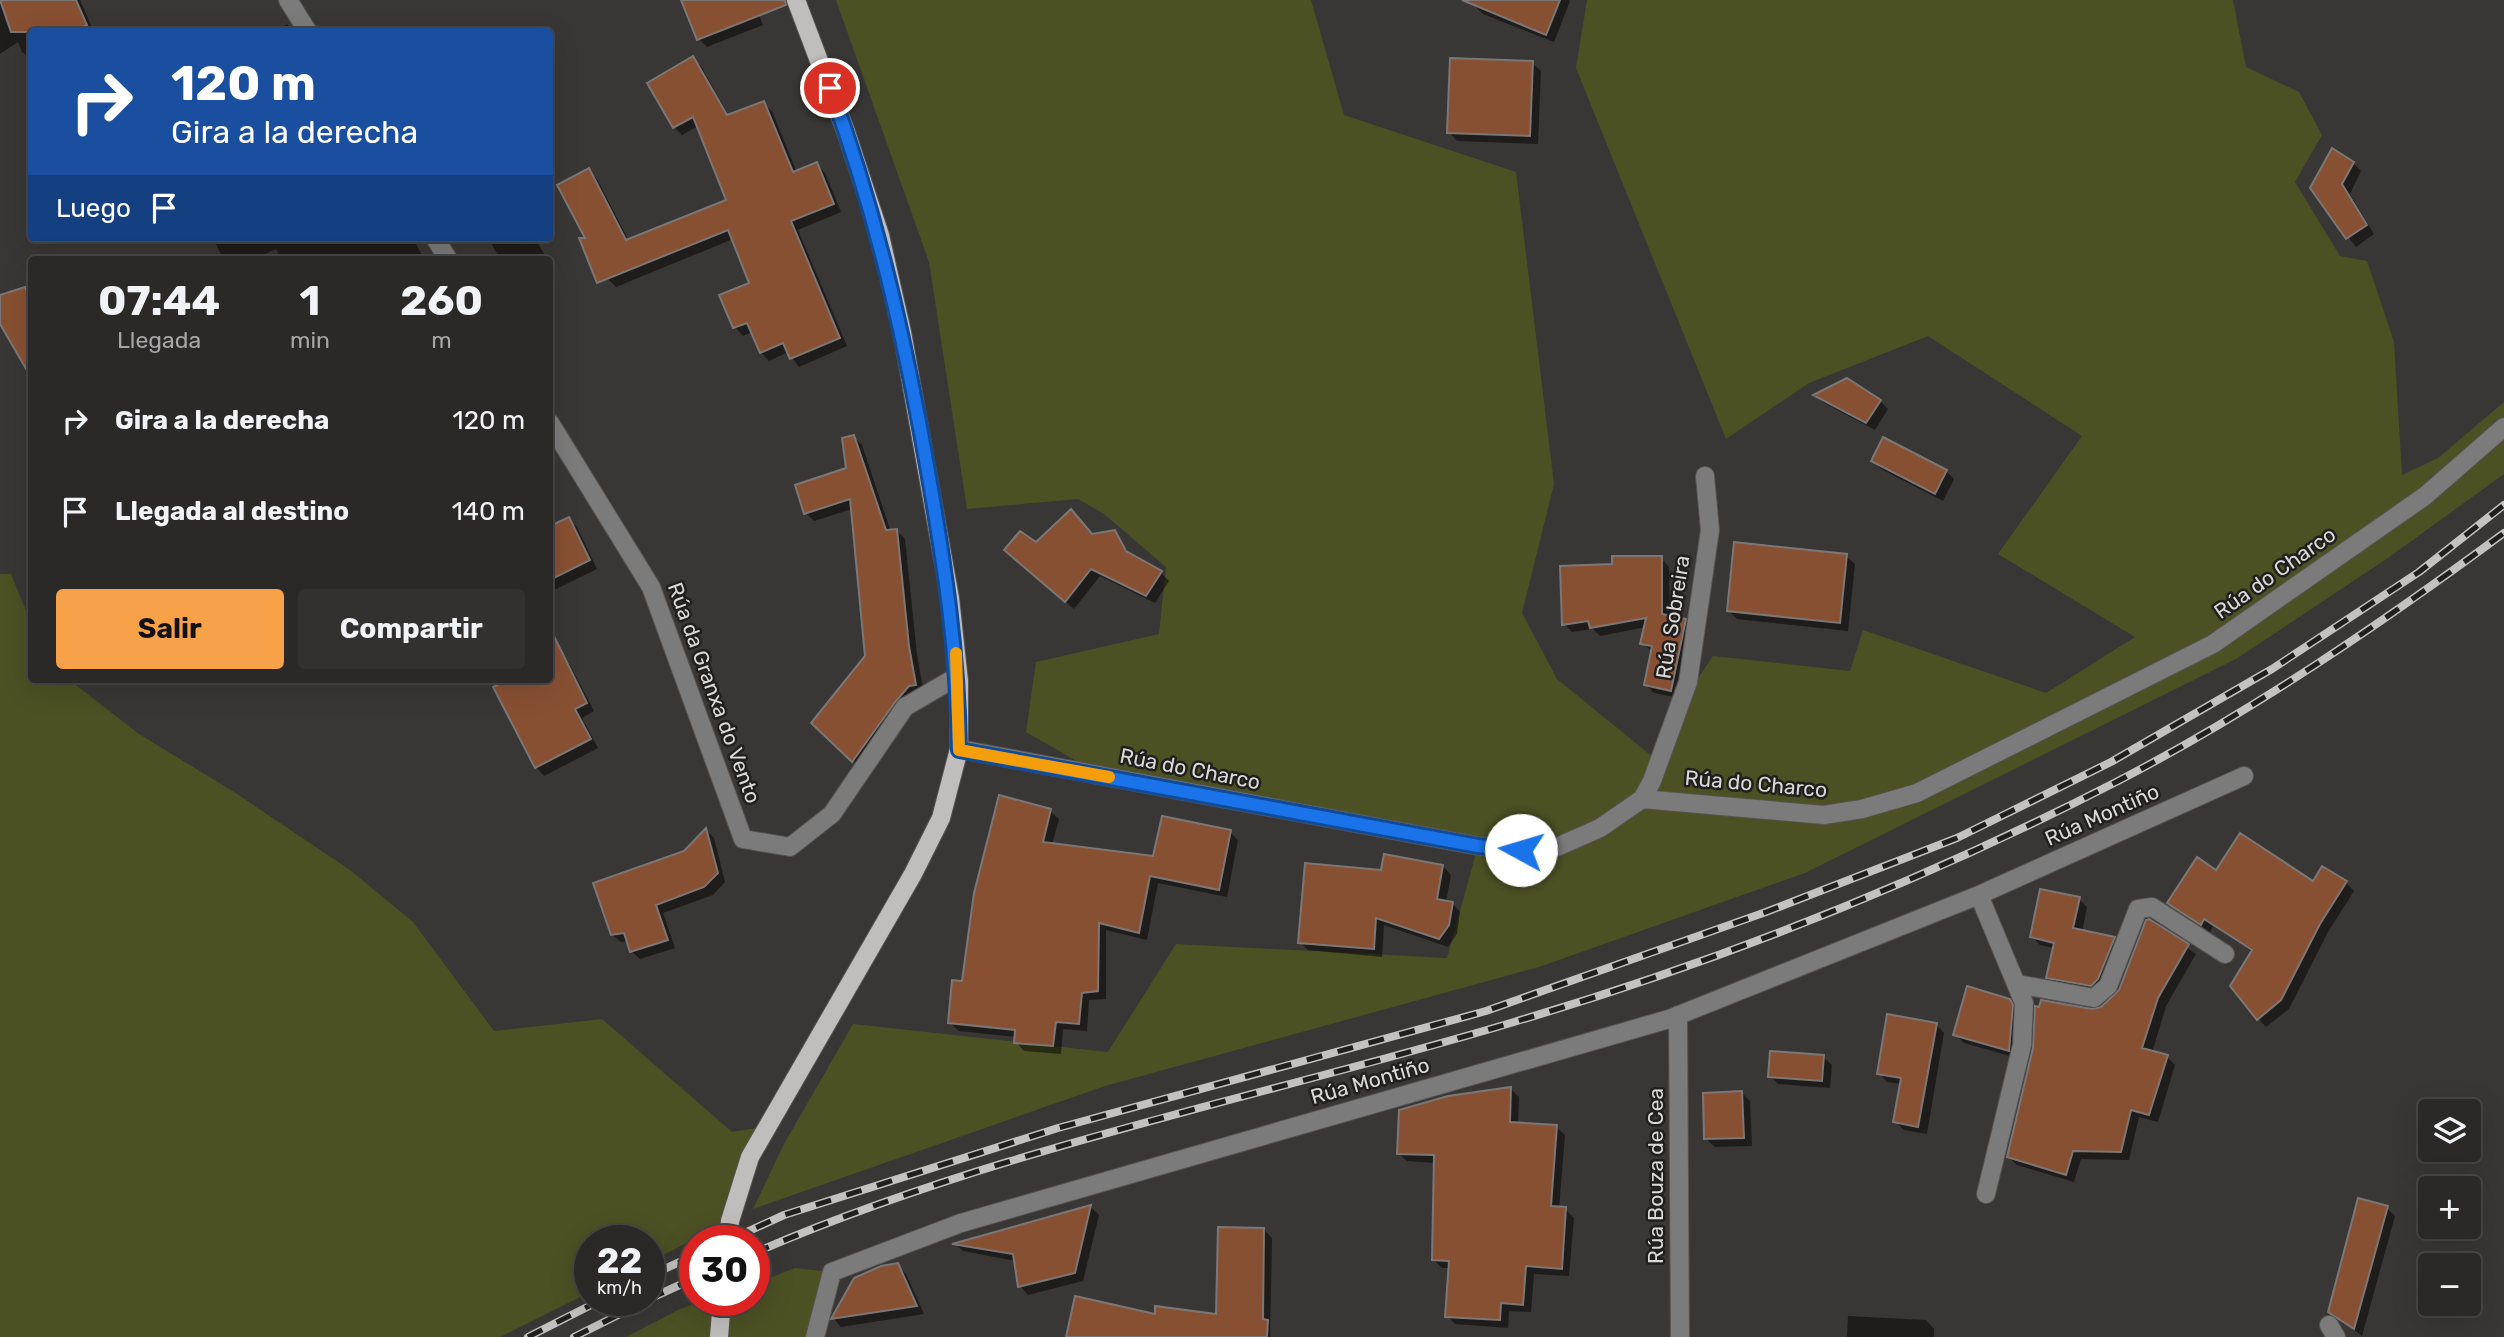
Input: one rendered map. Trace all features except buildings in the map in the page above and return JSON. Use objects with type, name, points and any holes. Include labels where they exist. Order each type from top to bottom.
[{"type":"main road","points":[[730,1225],[750,1157],[913,874],[941,818],[959,750],[958,676],[950,598],[902,332],[883,247],[846,132],[796,0]]},
{"type":"main road","points":[[719,1337],[721,1316]]},
{"type":"street","points":[[288,0],[306,28]]},
{"type":"street","name":"Rúa do Charco","points":[[959,750],[1478,846],[1521,850],[1557,847],[1600,828],[1642,799],[1824,815],[1862,809],[1917,793],[2213,644],[2425,496],[2504,427]]},
{"type":"street","name":"Rúa da Granxa do Vento","points":[[553,428],[651,587],[743,839],[790,847],[832,814],[905,707],[958,676]]},
{"type":"street","name":"Rúa Sobreira","points":[[1642,799],[1652,781],[1688,682],[1710,530],[1705,476]]},
{"type":"street","name":"Rúa Montiño","points":[[816,1337],[832,1272],[961,1223],[1678,1015],[1979,895],[2244,776]]},
{"type":"street","points":[[1979,895],[2024,1003],[2022,1045],[1986,1194]]},
{"type":"street","points":[[2017,984],[2094,998],[2108,986],[2138,909],[2152,907],[2225,954]]},
{"type":"street","name":"Rúa Bouza de Cea","points":[[1678,1015],[1680,1337]]},
{"type":"green space","points":[[836,0],[1311,0],[1344,115],[1516,172],[1554,484],[1522,613],[1557,679],[1659,762],[1679,707],[1713,656],[1850,671],[1863,630],[2046,693],[2135,637],[1998,554],[2082,436],[1928,336],[1809,383],[1726,439],[1576,68],[1587,0],[2233,0],[2246,67],[2299,92],[2322,135],[2295,182],[2340,256],[2367,261],[2394,342],[2402,475],[2438,458],[2504,402],[2504,474],[2388,558],[2236,659],[1805,873],[1539,967],[1105,1086],[753,1209],[784,1144],[853,1024],[1108,1052],[1176,944],[1447,958],[1478,846],[1101,775],[1026,732],[1036,662],[1159,634],[1166,567],[1104,514],[1078,499],[967,509],[929,262]]},
{"type":"green space","points":[[0,574],[11,574],[28,616],[28,683],[73,683],[139,734],[234,792],[350,870],[413,922],[494,1031],[602,1019],[732,1132],[768,1126],[730,1221],[722,1225],[679,1225],[679,1247],[665,1254],[665,1225],[574,1225],[574,1300],[500,1337],[0,1337]]},
{"type":"green space","points":[[795,1268],[832,1272],[816,1337],[626,1337],[679,1310],[679,1316],[770,1316],[770,1278]]},
{"type":"railway","points":[[762,1225],[784,1215],[1058,1128],[1486,1011],[1766,912],[1957,838],[2111,762],[2272,669],[2419,572],[2504,505]]},
{"type":"railway","points":[[770,1247],[846,1216],[1034,1154],[1419,1049],[1592,998],[1669,973],[1822,916],[1972,852],[2168,754],[2316,664],[2504,533]]},
{"type":"railway","points":[[665,1269],[679,1262]]},
{"type":"railway","points":[[665,1292],[679,1285]]},
{"type":"railway","points":[[528,1337],[574,1314]]},
{"type":"railway","points":[[574,1337],[616,1316]]},
{"type":"slow traffic","points":[[956,653],[959,681],[959,750],[1109,777]]},
{"type":"route","points":[[830,88],[880,235],[902,332],[950,598],[959,681],[959,750],[1478,846],[1521,850]]}]
